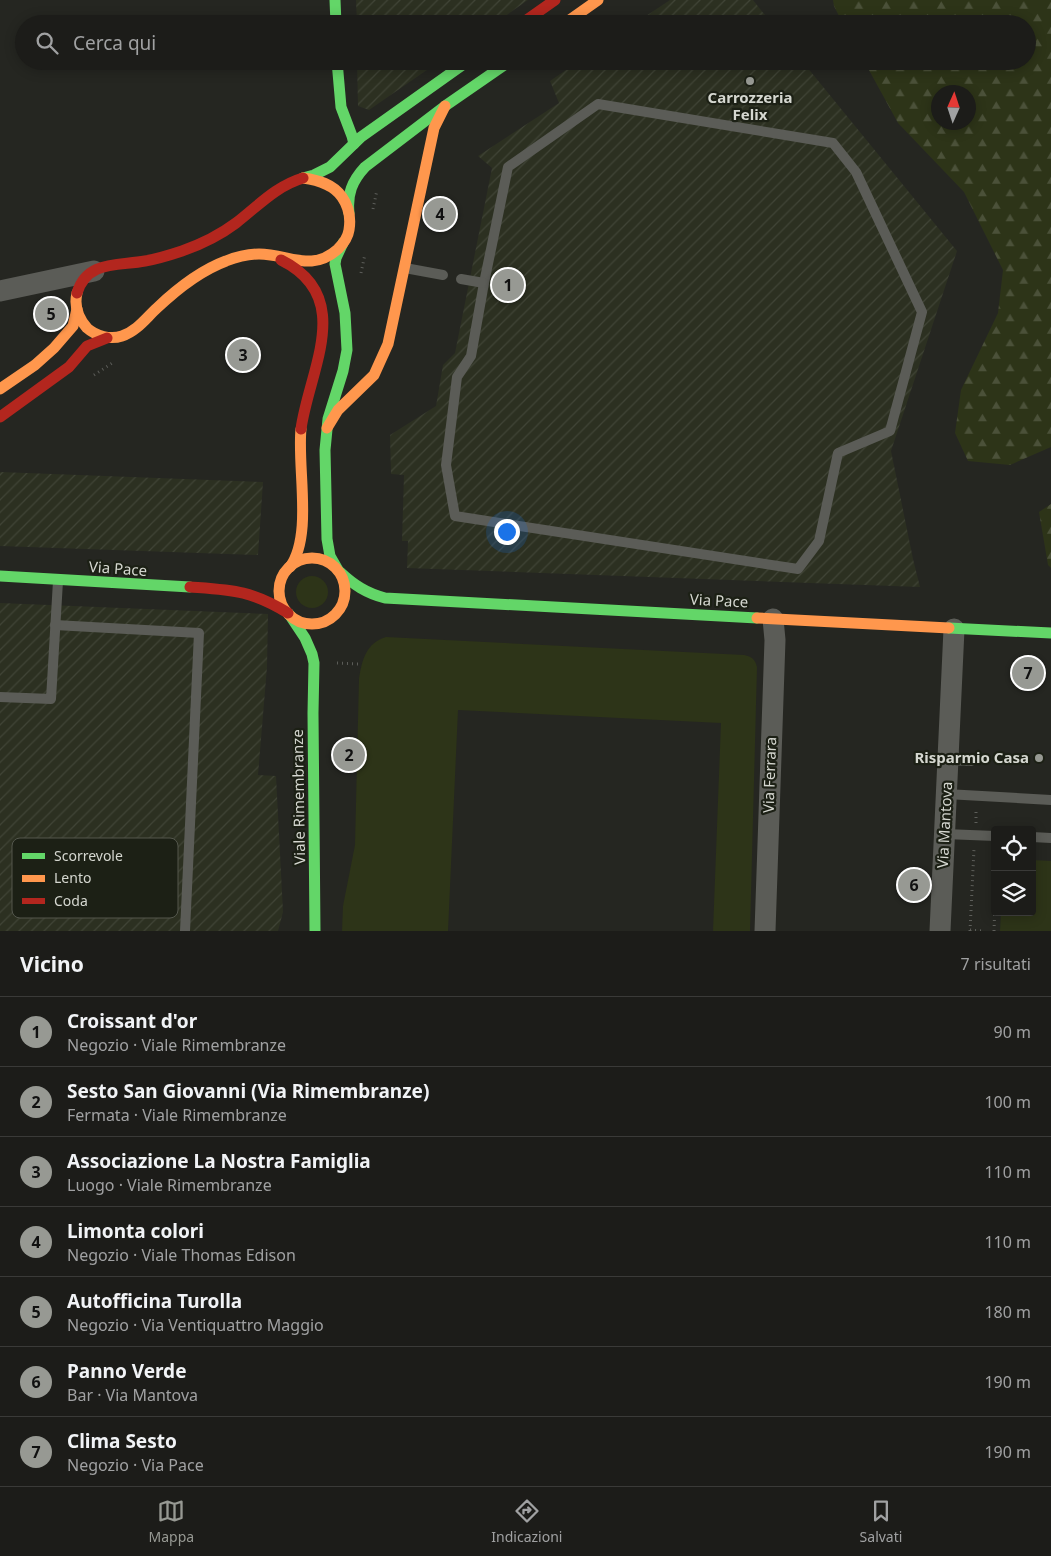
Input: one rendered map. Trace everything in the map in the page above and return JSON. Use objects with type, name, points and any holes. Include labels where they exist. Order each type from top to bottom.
[{"type":"street","points":[[334,0],[335,15]]},
{"type":"street","points":[[534,15],[555,0]]},
{"type":"street","points":[[577,15],[598,0]]},
{"type":"street","points":[[337,70],[339,98],[354,144]]},
{"type":"street","points":[[0,291],[94,271],[108,266],[163,257],[198,245],[230,228],[288,182],[318,174],[333,166],[369,131],[455,70]]},
{"type":"street","points":[[325,634],[343,604],[345,594],[345,583],[330,556],[327,539],[325,450],[326,428],[352,368],[347,347],[347,324],[335,264],[349,229],[347,201],[349,193],[353,182],[371,162],[445,106],[497,70]]},
{"type":"street","points":[[326,428],[338,410],[374,375],[388,344],[434,128],[445,106]]},
{"type":"street","points":[[303,178],[319,179],[333,186],[344,198],[349,213]]},
{"type":"street","points":[[0,417],[69,367],[88,346],[107,338],[131,333],[163,302],[207,270],[222,262],[250,254],[270,255],[300,262],[316,261],[331,255],[343,243]]},
{"type":"street","points":[[270,255],[294,265],[302,271],[313,286],[322,315],[319,362],[306,402],[301,425],[302,523],[300,544],[296,558],[281,580],[279,591],[282,603],[288,613],[300,622],[312,624],[324,622],[351,606]]},
{"type":"street","points":[[94,271],[88,275],[78,288],[76,296],[77,308],[81,320],[86,327],[99,336],[107,338]]},
{"type":"street","points":[[0,389],[35,365],[54,348],[73,326],[77,308],[63,288],[55,283],[25,286]]},
{"type":"street","points":[[352,368],[374,375]]},
{"type":"street","points":[[268,580],[301,560],[314,558],[328,562],[339,571]]},
{"type":"street","name":"Via Pace","points":[[339,571],[357,588],[384,598],[1051,633]]},
{"type":"street","name":"Via Pace","points":[[0,576],[234,590],[265,599],[278,605],[288,613]]},
{"type":"street","name":"Via Pace","points":[[234,590],[253,586]]},
{"type":"street","name":"Via Pace","points":[[366,602],[384,598]]},
{"type":"street","name":"Viale Rimembranze","points":[[288,613],[305,638],[314,663],[315,931]]},
{"type":"street","name":"Via Ferrara","points":[[765,931],[775,640],[773,619]]},
{"type":"street","name":"Via Mantova","points":[[940,931],[954,629]]},
{"type":"street","name":"Viale Rimembranze","points":[[314,663],[319,648]]},
{"type":"lane","points":[[598,104],[832,143],[856,172],[922,312],[890,431],[838,453],[819,541],[798,569],[455,516],[446,465],[456,377],[471,356],[484,283],[508,167],[598,104]]},
{"type":"lane","points":[[404,268],[443,275]]},
{"type":"lane","points":[[461,279],[484,283]]},
{"type":"lane","points":[[0,697],[51,699],[58,580]]},
{"type":"lane","points":[[55,625],[199,633],[186,931]]},
{"type":"lane","points":[[948,760],[971,761]]},
{"type":"lane","points":[[946,794],[1051,800]]},
{"type":"lane","points":[[944,834],[991,836]]},
{"type":"lane","points":[[1036,837],[1051,838]]},
{"type":"path","points":[[372,215],[378,189]]},
{"type":"path","points":[[360,278],[365,251]]},
{"type":"path","points":[[89,379],[120,357]]},
{"type":"path","points":[[336,663],[359,664]]},
{"type":"path","points":[[994,916],[994,931]]},
{"type":"path","points":[[970,930],[982,931]]},
{"type":"shaded area","points":[[356,0],[528,0],[507,15],[357,15]]},
{"type":"shaded area","points":[[670,0],[753,0],[765,15],[648,15]]},
{"type":"shaded area","points":[[357,70],[427,70],[369,110],[358,106]]},
{"type":"shaded area","points":[[566,70],[809,70],[957,251],[891,451],[920,587],[407,568],[408,541],[402,541],[404,475],[391,474],[390,435],[436,406],[443,365],[455,353],[492,168],[478,156],[559,103],[550,81]]},
{"type":"shaded area","points":[[0,472],[263,482],[258,555],[0,546]]},
{"type":"shaded area","points":[[0,603],[268,614],[267,667],[258,775],[276,776],[283,912],[278,931],[0,931]]},
{"type":"green space","points":[[833,0],[1051,0],[1051,447],[1010,465],[968,461],[955,433],[961,390],[998,313],[1003,270],[964,192],[898,123],[869,70],[1036,70],[1036,15],[838,15]]},
{"type":"green space","points":[[1051,504],[1051,568],[1048,565],[1039,512]]},
{"type":"green space","points":[[312,576],[323,581],[328,592],[323,603],[312,608],[301,603],[296,592],[301,581]]},
{"type":"green space","points":[[386,637],[744,655],[753,659],[757,667],[750,931],[713,931],[721,723],[458,710],[448,931],[342,931],[343,906],[355,845],[359,679],[369,648]]},
{"type":"green space","points":[[1036,860],[1051,861],[1051,931],[1000,931],[1001,916],[1036,916]]},
{"type":"traffic: fast","points":[[335,0],[336,15]]},
{"type":"traffic: fast","points":[[338,70],[341,107],[354,144]]},
{"type":"traffic: fast","points":[[303,178],[330,167],[361,137],[455,70]]},
{"type":"traffic: fast","points":[[349,213],[351,188],[365,167],[445,106],[497,70]]},
{"type":"traffic: fast","points":[[338,570],[330,556],[327,539],[325,450],[328,419],[343,371],[347,350],[345,313],[335,264],[343,243]]},
{"type":"traffic: fast","points":[[340,572],[361,588],[385,598],[757,618]]},
{"type":"traffic: fast","points":[[0,576],[190,587]]},
{"type":"traffic: fast","points":[[289,614],[305,638],[314,663],[315,931]]},
{"type":"traffic: fast","points":[[949,628],[1051,633]]},
{"type":"traffic: slow","points":[[577,15],[598,0]]},
{"type":"traffic: slow","points":[[327,428],[338,410],[374,375],[388,344],[434,128],[445,106]]},
{"type":"traffic: slow","points":[[77,293],[76,303],[78,312],[87,328],[103,337],[113,338],[127,334],[137,328],[181,287],[207,270],[226,261],[255,254],[309,261],[328,256],[340,247],[348,235],[350,221],[348,209],[342,197],[330,186],[320,181],[303,178]]},
{"type":"traffic: slow","points":[[0,389],[35,365],[54,348],[73,326],[77,309]]},
{"type":"traffic: slow","points":[[290,567],[297,553],[303,520],[301,429]]},
{"type":"traffic: slow","points":[[312,558],[324,561],[335,568],[342,579],[345,591],[342,603],[335,614],[324,621],[312,624],[300,621],[289,614],[282,603],[279,591],[282,579],[289,568],[300,561],[312,558]]},
{"type":"traffic: slow","points":[[757,618],[949,628]]},
{"type":"traffic: jam","points":[[534,15],[555,0]]},
{"type":"traffic: jam","points":[[77,293],[88,275],[105,266],[159,258],[210,239],[236,223],[276,191],[303,178]]},
{"type":"traffic: jam","points":[[281,260],[304,275],[317,294],[322,314],[322,336],[318,359],[301,429]]},
{"type":"traffic: jam","points":[[0,417],[69,367],[87,346],[107,338]]},
{"type":"traffic: jam","points":[[190,587],[241,592],[275,605],[288,613]]},
{"type":"place","name":"Carrozzeria Felix","points":[[750,81]]},
{"type":"place","name":"Limonta colori","points":[[440,214]]},
{"type":"place","name":"Croissant d'or","points":[[508,285]]},
{"type":"place","name":"Autofficina Turolla","points":[[51,314]]},
{"type":"place","name":"Associazione La Nostra Famiglia","points":[[243,355]]},
{"type":"place","name":"Clima Sesto","points":[[1028,673]]},
{"type":"place","name":"Sesto San Giovanni (Via Rimembranze)","points":[[349,755]]},
{"type":"place","name":"Risparmio Casa","points":[[1039,758]]},
{"type":"place","name":"Panno Verde","points":[[914,885]]}]
